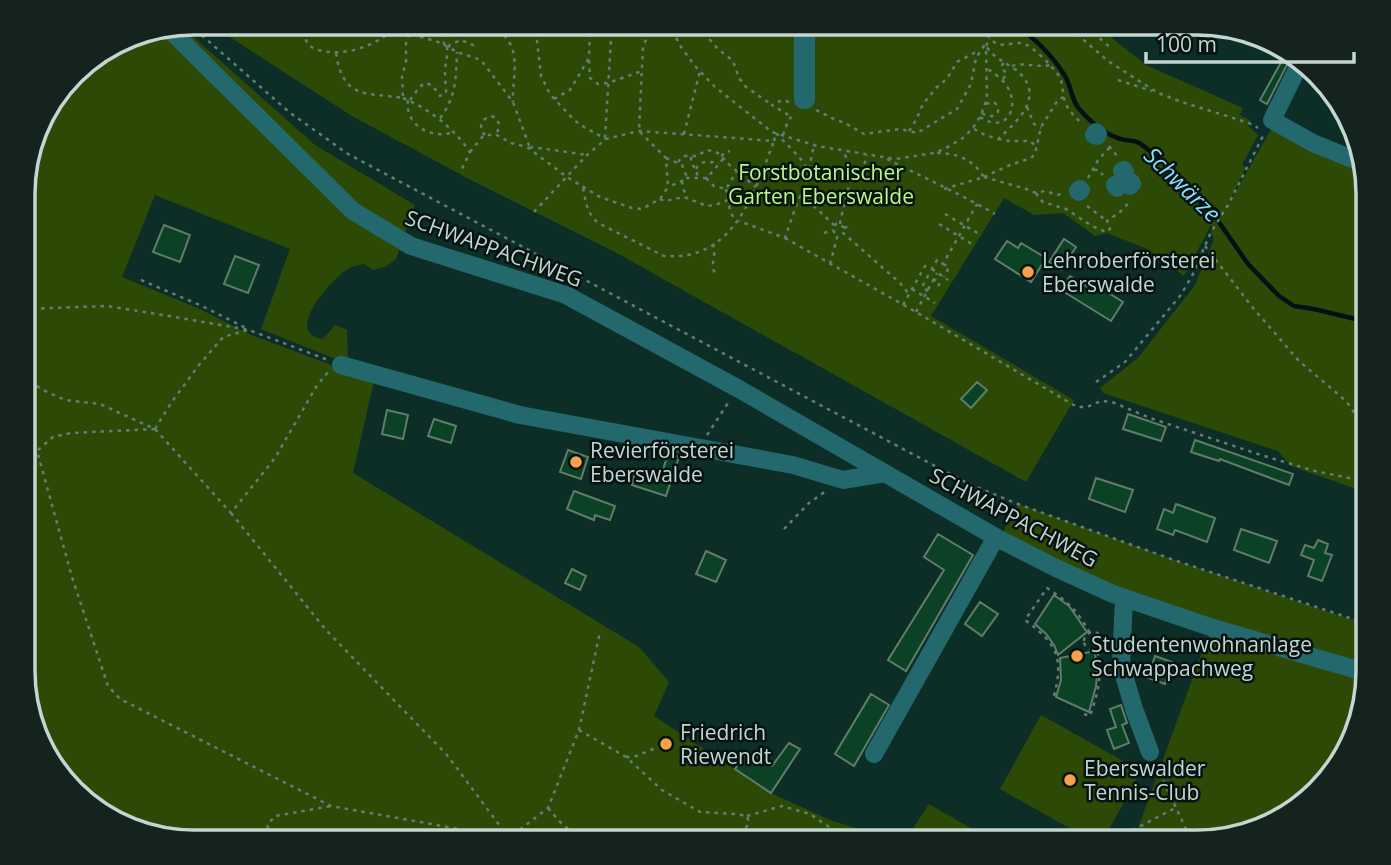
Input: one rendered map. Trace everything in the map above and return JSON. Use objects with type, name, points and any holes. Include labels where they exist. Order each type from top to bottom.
[{"type":"street","name":"SCHWAPPACHWEG","points":[[176,36],[353,211],[411,246],[566,295],[739,389],[996,537],[1056,568],[1124,598],[1246,638],[1356,670]]},
{"type":"street","points":[[1296,70],[1268,126],[1352,159]]},
{"type":"street","points":[[335,365],[520,415],[793,465],[843,480],[885,473]]},
{"type":"street","points":[[874,754],[996,537]]},
{"type":"street","points":[[1124,598],[1121,665],[1150,752]]},
{"type":"path","points":[[202,35],[289,112],[348,154],[969,484],[1174,560],[1356,620]]},
{"type":"path","points":[[304,35],[310,46],[336,52],[354,51],[387,35]]},
{"type":"path","points":[[403,98],[402,76],[410,35]]},
{"type":"path","points":[[413,35],[481,60],[513,102],[530,148]]},
{"type":"path","points":[[445,35],[446,93],[440,96],[432,85],[424,83],[407,106],[409,116],[419,128],[438,134],[453,132]]},
{"type":"path","points":[[504,35],[508,38],[515,65],[513,102]]},
{"type":"path","points":[[536,35],[541,76],[554,99],[574,120],[605,138]]},
{"type":"path","points":[[590,35],[590,78],[598,83],[608,83],[642,71]]},
{"type":"path","points":[[605,138],[611,35]]},
{"type":"path","points":[[648,35],[643,46],[639,131],[666,158],[685,168],[683,188],[687,199]]},
{"type":"path","points":[[674,35],[700,71],[724,94],[776,133],[809,170]]},
{"type":"path","points":[[706,35],[733,61],[739,78],[746,87],[791,116]]},
{"type":"path","points":[[987,35],[998,44],[1023,43],[1050,65],[1062,80],[1063,97],[1073,116],[1101,138],[1117,156],[1119,180]]},
{"type":"path","points":[[1096,35],[1112,49]]},
{"type":"path","points":[[1080,36],[1108,61],[1158,93]]},
{"type":"path","points":[[772,105],[782,100],[802,106],[845,123],[864,134],[900,129],[917,133],[955,111],[971,84],[976,58],[990,38]]},
{"type":"path","points":[[446,46],[461,40],[475,46]]},
{"type":"path","points":[[986,44],[993,56],[1018,72],[1027,84],[1027,107],[998,139]]},
{"type":"path","points":[[934,153],[962,138],[973,128],[982,113],[988,92],[986,44]]},
{"type":"path","points":[[909,131],[923,104],[947,79],[957,62],[981,50]]},
{"type":"path","points":[[336,52],[343,77],[355,90],[409,101],[440,119],[470,152]]},
{"type":"path","points":[[440,119],[452,98],[457,52]]},
{"type":"path","points":[[554,99],[570,90],[589,58]]},
{"type":"path","points":[[1002,80],[1007,74],[1001,67],[1004,62]]},
{"type":"path","points":[[1012,66],[1050,65]]},
{"type":"path","points":[[980,117],[990,124],[1001,123],[1012,110],[1008,87],[986,68]]},
{"type":"path","points":[[684,134],[700,71]]},
{"type":"path","points":[[1096,382],[1125,362],[1180,296],[1192,276],[1213,227],[1268,126],[1249,123],[1118,80]]},
{"type":"path","points":[[944,188],[984,177],[1010,164],[1031,158],[1035,154],[1041,128],[1056,103],[1063,97]]},
{"type":"path","points":[[982,113],[992,117],[998,109],[994,102],[985,104]]},
{"type":"path","points":[[783,135],[791,116],[802,106]]},
{"type":"path","points":[[1027,107],[1034,124],[1041,128]]},
{"type":"path","points":[[485,135],[480,127],[483,120],[490,116],[495,117],[500,125],[495,134]]},
{"type":"path","points":[[973,128],[985,135],[1010,142],[1030,141],[1037,147]]},
{"type":"path","points":[[534,212],[605,138],[639,131],[774,141]]},
{"type":"path","points":[[776,133],[814,145],[895,159],[934,153],[963,157],[972,162],[984,177],[1037,193],[1080,193],[1107,221],[1110,229],[1106,232],[1066,209],[1043,202],[1037,193]]},
{"type":"path","points":[[583,187],[586,205],[593,219],[664,256],[690,255],[704,251],[738,222],[756,187],[776,133]]},
{"type":"path","points":[[460,173],[470,152],[481,139],[485,135],[495,134],[511,143],[530,148],[567,177],[600,197],[632,208],[642,209],[660,199],[668,187],[697,174]]},
{"type":"path","points":[[1080,193],[1098,160],[1101,138]]},
{"type":"path","points":[[785,238],[808,178],[814,145]]},
{"type":"path","points":[[530,148],[587,155]]},
{"type":"path","points":[[678,162],[682,157],[697,156],[707,150],[718,153],[756,187]]},
{"type":"path","points":[[830,264],[841,231],[840,224],[851,174],[843,151]]},
{"type":"path","points":[[705,178],[726,152],[730,152]]},
{"type":"path","points":[[851,174],[858,172],[867,155]]},
{"type":"path","points":[[691,157],[697,174],[714,186],[726,189]]},
{"type":"path","points":[[884,157],[995,214]]},
{"type":"path","points":[[666,158],[668,187]]},
{"type":"path","points":[[697,174],[699,164],[711,161],[719,163]]},
{"type":"path","points":[[706,170],[711,172]]},
{"type":"path","points":[[1094,170],[1135,190],[1124,209],[1107,221]]},
{"type":"path","points":[[737,171],[726,189],[731,214],[738,222],[785,238],[1077,407],[1087,407],[1101,401],[1112,402],[1150,418],[1261,455],[1356,480]]},
{"type":"path","points":[[801,194],[834,228],[841,231],[909,294]]},
{"type":"path","points":[[660,199],[665,201],[682,197],[707,206],[728,200]]},
{"type":"path","points":[[943,264],[977,204]]},
{"type":"path","points":[[945,214],[981,235]]},
{"type":"path","points":[[824,233],[840,224]]},
{"type":"path","points":[[841,231],[852,225]]},
{"type":"path","points":[[939,225],[975,246]]},
{"type":"path","points":[[713,244],[715,252],[712,268],[718,276]]},
{"type":"path","points":[[1205,246],[1299,361],[1346,401],[1356,415]]},
{"type":"path","points":[[932,269],[937,260],[949,267],[944,277]]},
{"type":"path","points":[[903,305],[925,266],[948,280]]},
{"type":"path","points":[[916,312],[937,273]]},
{"type":"path","points":[[930,289],[924,283],[928,276],[940,283],[938,286]]},
{"type":"path","points":[[141,279],[249,330],[335,365],[316,387],[275,458],[231,513]]},
{"type":"path","points":[[912,289],[935,303]]},
{"type":"path","points":[[35,309],[107,306],[249,330]]},
{"type":"path","points":[[155,429],[171,402],[223,337],[249,330]]},
{"type":"path","points":[[35,385],[65,400],[100,404],[155,429],[231,513],[326,630],[447,755],[503,830]]},
{"type":"path","points":[[699,447],[724,407],[739,389]]},
{"type":"path","points":[[155,429],[71,433],[53,437],[37,451],[72,578],[108,686],[120,699],[331,806],[457,830]]},
{"type":"path","points":[[1054,696],[1059,670],[1055,651],[1044,635],[1025,621],[1047,588],[1078,613],[1090,633]]},
{"type":"path","points":[[522,830],[548,808],[579,730],[600,632]]},
{"type":"path","points":[[1090,633],[1098,634],[1101,638],[1097,649],[1091,650],[1084,644],[1085,636],[1090,633]]},
{"type":"path","points":[[1084,714],[1090,716],[1096,699],[1100,670],[1097,649]]},
{"type":"path","points":[[579,730],[626,757],[662,790],[700,812],[747,816],[782,806],[810,814],[837,830]]},
{"type":"path","points":[[626,757],[636,756],[666,744]]},
{"type":"path","points":[[1150,752],[1187,830]]},
{"type":"path","points":[[269,830],[267,825],[275,816],[331,806]]},
{"type":"path","points":[[1133,830],[1177,807]]},
{"type":"path","points":[[548,808],[570,830]]},
{"type":"path","points":[[744,830],[749,823],[747,816]]},
{"type":"green space","points":[[191,35],[315,145],[415,205],[396,259],[385,267],[373,270],[364,264],[348,269],[322,294],[309,317],[307,327],[312,335],[323,339],[335,325],[347,330],[348,364],[261,329],[290,249],[155,195],[122,277],[202,310],[249,334],[374,381],[353,473],[639,647],[669,682],[654,716],[771,793],[830,820],[861,830],[194,830],[173,829],[133,818],[89,791],[68,768],[47,732],[36,692],[35,671],[36,173],[47,133],[56,114],[74,89],[89,74],[124,51],[163,38]]},
{"type":"green space","name":"Forstbotanischer Garten Eberswalde","points":[[227,35],[1108,35],[1146,65],[1243,108],[1240,115],[1250,120],[1248,126],[1258,135],[1242,165],[1246,167],[1228,205],[1273,126],[1353,161],[1356,184],[1356,489],[1291,466],[1278,451],[1103,393],[1100,388],[1138,358],[1195,285],[1214,239],[1211,225],[1184,276],[1147,249],[1107,233],[1095,236],[1063,213],[1034,215],[1004,198],[931,316],[1074,400],[1026,482],[615,252],[469,179],[352,116]]},
{"type":"green space","points":[[1018,504],[1353,620],[1356,612],[1356,664],[1162,607],[1002,534]]},
{"type":"green space","points":[[1209,633],[1356,676],[1353,702],[1340,741],[1317,776],[1302,791],[1276,809],[1238,825],[1207,830],[1137,830]]},
{"type":"green space","name":"Eberswalder Tennis-Club","points":[[1041,715],[1141,771],[1109,830],[1073,830],[1000,789]]},
{"type":"green space","points":[[929,804],[974,830],[912,830]]},
{"type":"building","points":[[1282,60],[1288,64],[1267,104],[1260,100]]},
{"type":"building","points":[[164,225],[190,235],[180,262],[153,252]]},
{"type":"building","points":[[1064,239],[1076,247],[1061,270],[1049,262]]},
{"type":"building","points":[[1007,241],[1018,248],[1021,243],[1046,258],[1031,282],[995,259]]},
{"type":"building","points":[[235,256],[259,265],[248,293],[224,284]]},
{"type":"building","points":[[1070,276],[1088,287],[1091,282],[1123,302],[1111,321],[1061,290]]},
{"type":"building","points":[[977,382],[987,390],[971,408],[961,399]]},
{"type":"building","points":[[387,410],[408,415],[403,439],[382,434]]},
{"type":"building","points":[[1128,414],[1166,427],[1161,441],[1123,429]]},
{"type":"building","points":[[434,419],[456,426],[451,443],[428,436]]},
{"type":"building","points":[[1195,440],[1293,474],[1289,485],[1220,459],[1219,461],[1191,452]]},
{"type":"building","points":[[568,450],[588,457],[581,479],[560,472]]},
{"type":"building","points":[[668,454],[679,457],[666,496],[632,485],[636,469],[661,476]]},
{"type":"building","points":[[1096,478],[1133,490],[1125,512],[1089,499]]},
{"type":"building","points":[[574,491],[615,506],[610,520],[595,515],[594,520],[567,509]]},
{"type":"building","points":[[1176,504],[1215,518],[1207,542],[1175,530],[1173,535],[1157,529],[1164,509],[1173,513]]},
{"type":"building","points":[[1241,529],[1277,541],[1269,563],[1234,550]]},
{"type":"building","points":[[938,534],[973,555],[906,671],[888,660],[944,570],[924,557]]},
{"type":"building","points":[[1318,540],[1328,544],[1325,553],[1332,555],[1322,581],[1308,576],[1314,560],[1301,555],[1305,545],[1314,548]]},
{"type":"building","points":[[706,551],[726,560],[716,582],[696,574]]},
{"type":"building","points":[[572,569],[586,576],[580,590],[565,583]]},
{"type":"building","points":[[1054,595],[1069,606],[1087,632],[1058,655],[1046,634],[1035,624]]},
{"type":"building","points":[[980,602],[998,614],[982,636],[965,624]]},
{"type":"building","points":[[1095,651],[1096,686],[1089,712],[1056,697],[1061,680],[1060,658]]},
{"type":"building","points":[[1155,656],[1172,662],[1165,684],[1148,678]]},
{"type":"building","points":[[871,694],[889,705],[854,766],[835,754]]},
{"type":"building","points":[[1121,705],[1127,723],[1122,725],[1129,743],[1114,749],[1107,730],[1116,727],[1110,709]]},
{"type":"building","points":[[789,743],[800,749],[771,793],[735,769],[747,751],[772,766]]},
{"type":"waterway","name":"Schwärze","points":[[1028,35],[1041,46],[1065,76],[1073,99],[1089,119],[1110,134],[1143,146],[1167,165],[1174,183],[1179,188],[1195,192],[1204,208],[1217,211],[1216,218],[1248,264],[1279,296],[1294,306],[1356,319]]},
{"type":"place","name":"Lehroberförsterei Eberswalde","points":[[1028,272]]},
{"type":"place","name":"Revierförsterei Eberswalde","points":[[576,462]]},
{"type":"place","name":"Studentenwohnanlage Schwappachweg","points":[[1077,656]]},
{"type":"place","name":"Friedrich Riewendt","points":[[666,744]]},
{"type":"place","name":"Eberswalder Tennis-Club","points":[[1070,780]]}]
